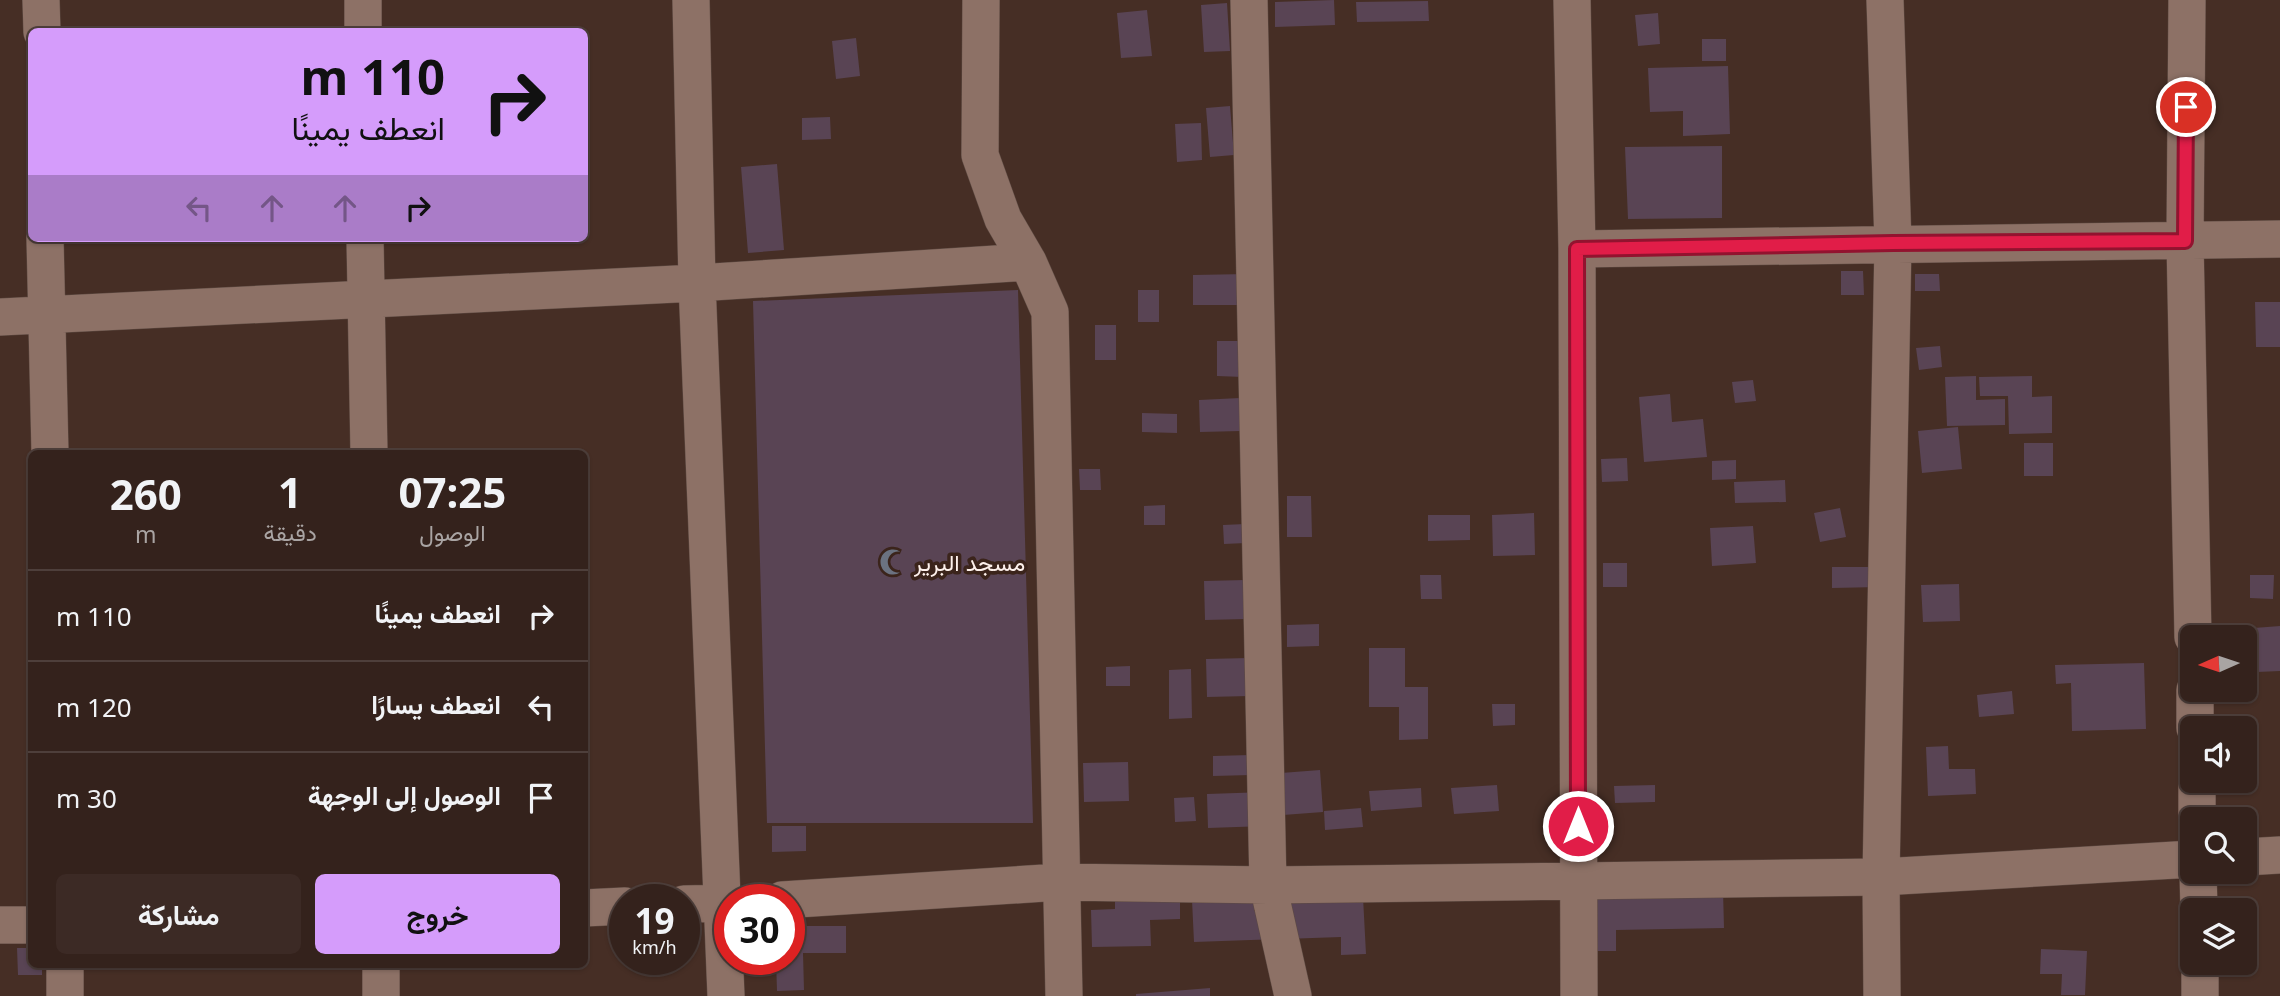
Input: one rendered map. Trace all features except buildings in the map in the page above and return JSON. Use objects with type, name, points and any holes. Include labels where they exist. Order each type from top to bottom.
[{"type":"street","points":[[41,0],[42,28]]},
{"type":"street","points":[[363,0],[363,28]]},
{"type":"street","points":[[691,0],[697,283],[725,884]]},
{"type":"street","points":[[981,0],[980,155],[1003,219],[1028,262],[1050,312],[1064,996]]},
{"type":"street","points":[[1249,0],[1268,885],[1293,996]]},
{"type":"street","points":[[1572,0],[1577,249],[1579,996]]},
{"type":"street","points":[[1882,996],[1881,877],[1893,243],[1885,0]]},
{"type":"street","points":[[2187,0],[2185,241],[2193,625]]},
{"type":"street","points":[[1577,249],[2280,239]]},
{"type":"street","points":[[45,242],[50,450]]},
{"type":"street","points":[[365,242],[369,450]]},
{"type":"street","points":[[0,317],[697,283],[1028,262]]},
{"type":"street","points":[[2257,856],[2280,855]]},
{"type":"street","points":[[805,899],[1060,882],[1268,885],[1881,877],[2180,860]]},
{"type":"street","points":[[588,908],[609,907]]},
{"type":"street","points":[[0,925],[28,925]]},
{"type":"street","points":[[65,968],[65,996]]},
{"type":"street","points":[[381,968],[381,996]]},
{"type":"street","points":[[726,975],[726,996]]},
{"type":"street","points":[[2200,975],[2200,996]]},
{"type":"place","name":"مسجد البرير","points":[[893,562]]},
{"type":"route","points":[[1578,826],[1577,249],[2185,241],[2186,107]]}]
